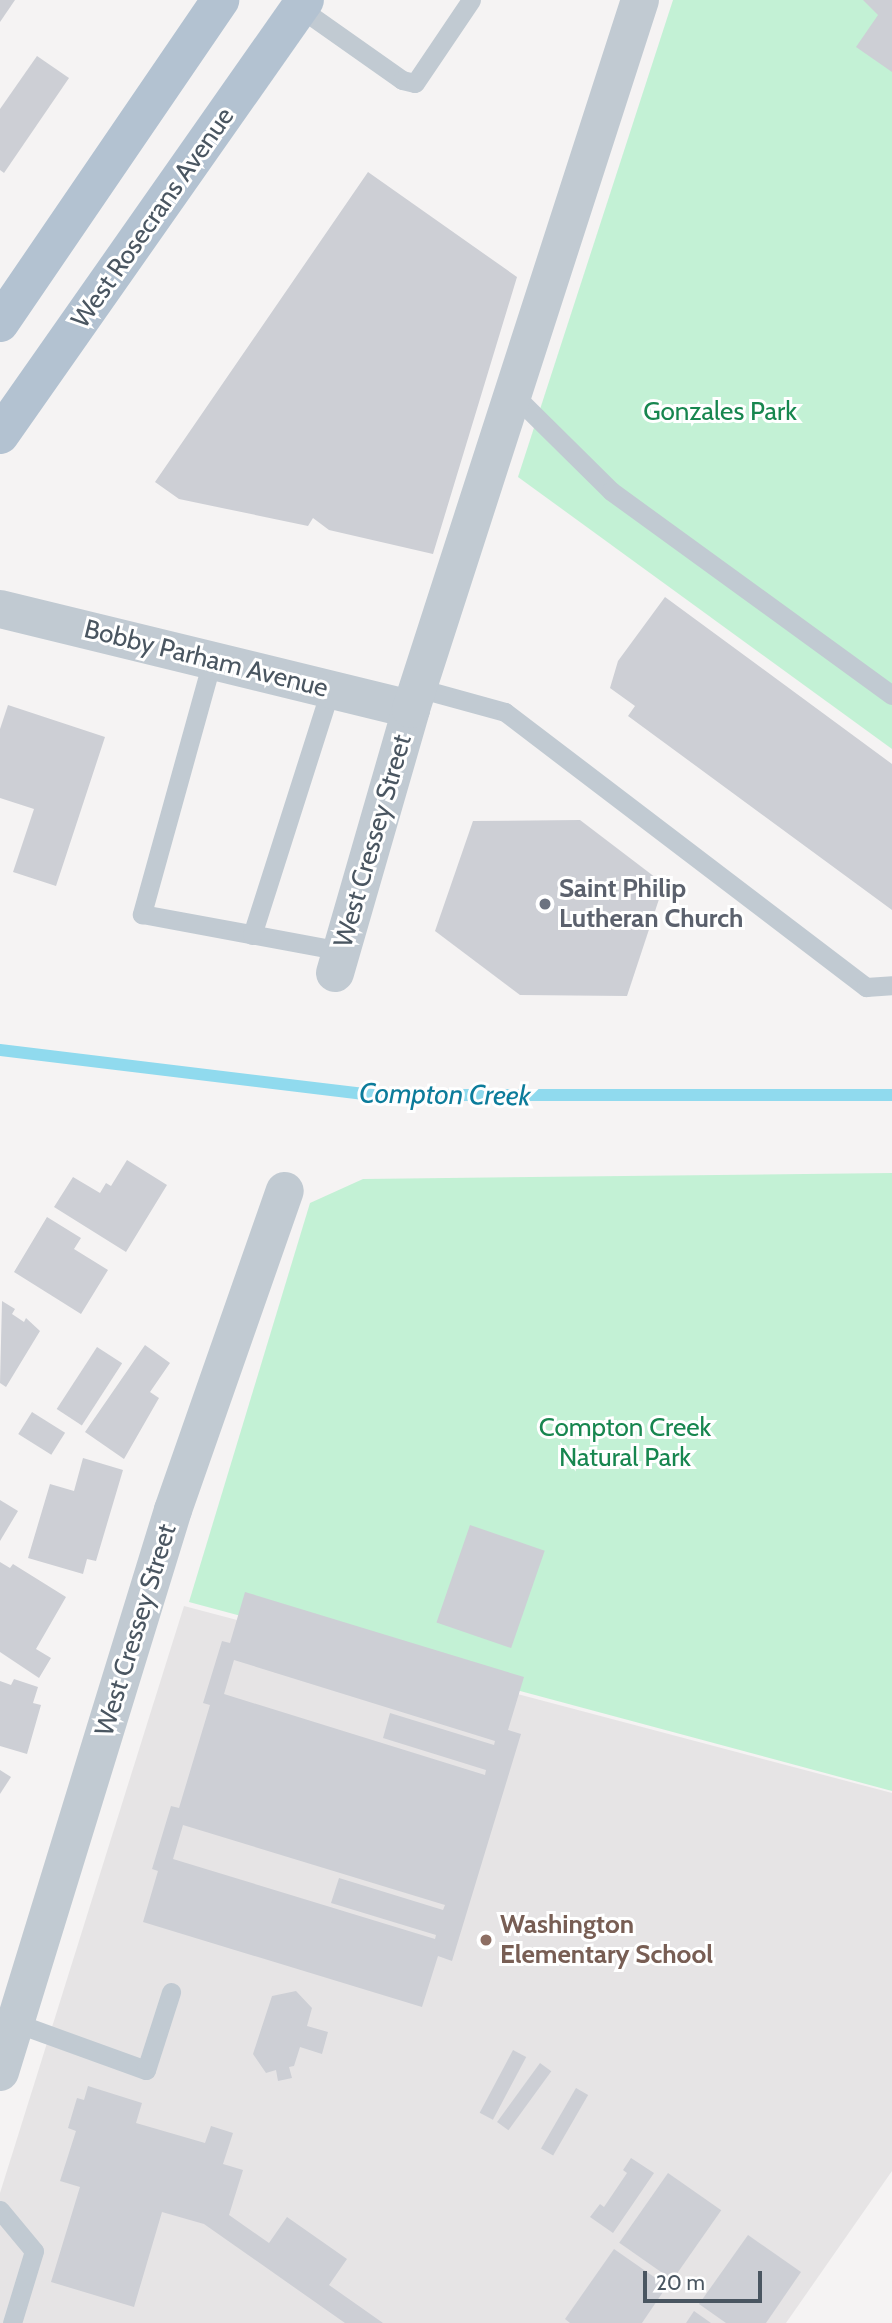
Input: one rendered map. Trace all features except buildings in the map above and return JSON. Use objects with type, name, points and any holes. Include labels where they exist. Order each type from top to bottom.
[{"type":"main road","points":[[0,323],[220,0]]},
{"type":"main road","name":"West Rosecrans Avenue","points":[[0,435],[303,4]]},
{"type":"street","name":"West Cressey Street","points":[[338,962],[415,698],[640,0]]},
{"type":"street","name":"Bobby Parham Avenue","points":[[0,610],[330,690],[415,698]]},
{"type":"street","name":"West Cressey Street","points":[[0,2073],[173,1510],[285,1191]]},
{"type":"lane","points":[[303,4],[402,80],[415,83],[471,0]]},
{"type":"lane","points":[[513,394],[611,491],[892,695]]},
{"type":"lane","points":[[212,661],[142,914],[252,935],[338,962]]},
{"type":"lane","points":[[252,935],[330,690]]},
{"type":"lane","points":[[415,698],[505,712],[866,987],[892,985]]},
{"type":"lane","points":[[16,2022],[146,2070],[172,1992]]},
{"type":"lane","points":[[0,2210],[34,2251],[12,2323]]},
{"type":"shaded area","name":"Washington Elementary School","points":[[184,1606],[892,1793],[892,2171],[786,2323],[0,2323],[0,2193]]},
{"type":"green space","name":"Gonzales Park","points":[[673,0],[892,0],[892,749],[518,477]]},
{"type":"green space","name":"Compton Creek Natural Park","points":[[892,1173],[892,1791],[189,1602],[310,1203],[363,1179]]},
{"type":"waterway","name":"Compton Creek","points":[[0,1050],[370,1095],[892,1095]]},
{"type":"place","name":"Saint Philip Lutheran Church","points":[[545,904]]},
{"type":"place","name":"Washington Elementary School","points":[[486,1940]]}]
